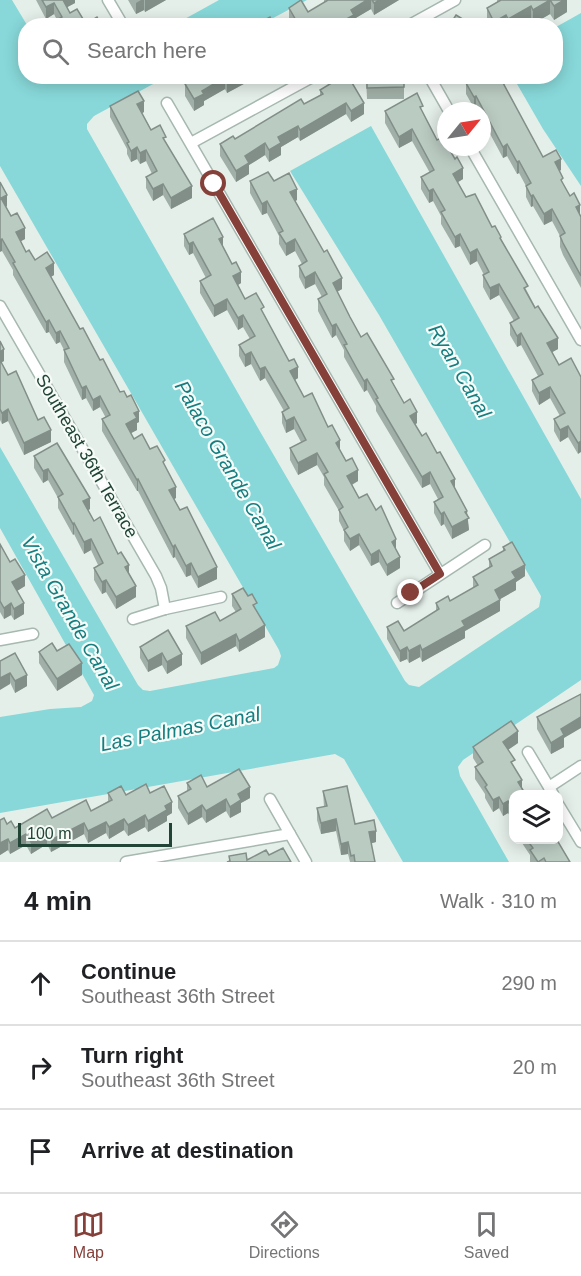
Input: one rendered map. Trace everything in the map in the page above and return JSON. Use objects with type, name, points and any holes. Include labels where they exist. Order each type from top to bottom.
[{"type":"street","points":[[108,0],[119,18]]},
{"type":"street","points":[[422,18],[455,0]]},
{"type":"street","points":[[191,143],[299,84]]},
{"type":"street","points":[[434,84],[444,102]]},
{"type":"street","points":[[167,103],[440,574]]},
{"type":"street","points":[[475,156],[581,340]]},
{"type":"street","name":"Southeast 36th Terrace","points":[[0,306],[156,576],[165,609]]},
{"type":"street","points":[[397,603],[485,545]]},
{"type":"street","points":[[133,619],[165,609],[221,597]]},
{"type":"street","points":[[0,640],[33,634]]},
{"type":"street","points":[[528,752],[550,790]]},
{"type":"street","points":[[552,790],[581,766]]},
{"type":"street","points":[[270,799],[306,862]]},
{"type":"street","points":[[563,812],[581,842]]},
{"type":"street","points":[[126,862],[290,834]]},
{"type":"water","points":[[0,0],[12,0],[23,18],[18,18],[18,84],[153,84],[94,116],[87,124],[87,129],[405,681],[409,685],[419,687],[539,607],[541,596],[379,315],[290,171],[371,126],[581,499],[581,680],[463,760],[458,767],[460,776],[509,862],[403,862],[344,759],[335,754],[0,813],[0,717],[50,709],[81,707],[92,701],[94,695],[0,528],[0,447],[143,690],[150,691],[274,668],[278,665],[281,656],[0,166]]},
{"type":"water","points":[[219,0],[307,0],[273,18],[186,18]]},
{"type":"water","points":[[581,13],[581,186],[543,129],[517,84],[563,84],[563,23]]},
{"type":"building","points":[[42,0],[63,0],[70,13],[77,9],[82,18],[60,18],[62,17],[54,3],[46,7]]},
{"type":"building","points":[[301,0],[308,12],[328,0],[367,0],[351,10],[354,15],[348,18],[295,18],[289,8]]},
{"type":"building","points":[[501,0],[550,0],[533,10],[531,6],[510,18],[506,15],[501,18],[492,18],[487,8]]},
{"type":"building","points":[[550,0],[564,0],[554,6]]},
{"type":"building","points":[[185,84],[214,84],[202,91],[204,94],[194,99]]},
{"type":"building","points":[[330,84],[353,84],[364,103],[351,111],[346,103],[300,130],[298,126],[278,137],[281,143],[269,150],[265,143],[245,156],[249,163],[236,171],[220,144],[233,136],[235,139],[301,99],[304,104],[323,94],[320,90]]},
{"type":"building","points":[[367,84],[404,84],[404,87],[367,88]]},
{"type":"building","points":[[467,84],[504,84],[543,157],[556,150],[561,159],[555,162],[563,178],[561,180],[570,196],[574,193],[580,205],[576,207],[581,217],[581,276],[563,243],[560,236],[565,233],[552,209],[544,214],[533,195],[531,196],[526,186],[531,183],[519,161],[517,162],[507,144],[503,147],[491,124],[491,102],[479,102],[476,96],[474,97]]},
{"type":"building","points":[[138,91],[144,101],[137,104],[151,130],[160,125],[166,137],[163,138],[192,186],[171,198],[163,184],[153,189],[146,177],[157,171],[146,150],[140,153],[137,147],[131,151],[127,143],[129,142],[110,106]]},
{"type":"building","points":[[417,93],[423,106],[420,107],[437,140],[437,156],[453,156],[455,159],[457,157],[463,168],[453,174],[466,197],[475,194],[528,286],[524,288],[535,308],[538,306],[558,338],[547,343],[559,365],[571,358],[581,377],[581,441],[578,443],[568,426],[560,430],[554,419],[565,413],[550,387],[539,393],[532,380],[543,374],[521,333],[517,336],[510,323],[519,318],[499,284],[490,288],[483,275],[489,272],[477,249],[470,253],[460,234],[455,237],[441,212],[445,210],[433,189],[429,191],[421,177],[434,170],[412,129],[399,137],[385,111]]},
{"type":"building","points":[[268,172],[274,181],[289,173],[297,189],[290,192],[324,252],[327,250],[342,278],[333,283],[350,317],[361,337],[367,333],[394,379],[391,380],[404,403],[410,399],[417,412],[410,416],[422,436],[426,433],[437,453],[440,452],[455,479],[451,481],[469,518],[452,527],[444,512],[441,514],[434,502],[443,497],[430,472],[422,477],[376,399],[378,398],[367,379],[364,381],[356,367],[336,324],[332,326],[318,299],[327,294],[315,272],[305,278],[299,266],[307,261],[295,239],[286,244],[279,233],[283,231],[267,201],[262,204],[250,181]]},
{"type":"building","points":[[0,182],[7,195],[1,198],[11,216],[17,213],[25,228],[16,232],[26,252],[29,250],[35,260],[47,252],[54,263],[46,268],[80,329],[83,328],[100,360],[103,359],[120,392],[124,391],[127,397],[131,395],[139,411],[134,413],[137,418],[126,424],[134,439],[142,434],[150,449],[157,446],[176,487],[169,490],[180,510],[187,507],[217,567],[198,577],[191,563],[186,566],[175,545],[173,547],[138,479],[102,419],[110,415],[100,396],[93,400],[86,386],[82,388],[64,350],[69,348],[60,331],[56,333],[49,320],[46,322],[13,263],[15,262],[2,239],[0,240]]},
{"type":"building","points":[[213,218],[223,237],[219,239],[232,264],[236,262],[241,272],[233,276],[245,299],[256,293],[264,307],[261,309],[289,361],[294,359],[298,367],[290,371],[304,397],[312,393],[328,427],[332,425],[340,440],[336,443],[346,461],[352,458],[358,470],[347,476],[359,498],[367,494],[376,510],[381,506],[396,539],[392,542],[400,557],[387,565],[379,550],[371,555],[359,534],[350,539],[344,530],[348,527],[339,510],[343,507],[324,474],[328,472],[317,453],[298,463],[290,448],[306,440],[294,417],[286,421],[282,412],[289,408],[265,367],[260,369],[251,352],[245,355],[239,345],[255,336],[243,315],[238,318],[227,299],[214,306],[200,281],[211,275],[193,242],[189,244],[184,234]]},
{"type":"building","points":[[0,360],[8,375],[16,371],[38,420],[44,417],[51,430],[24,443],[8,409],[2,413],[0,409]]},
{"type":"building","points":[[57,443],[90,498],[83,501],[94,521],[100,517],[118,554],[121,552],[129,565],[125,567],[136,586],[116,597],[106,580],[102,582],[94,568],[103,563],[91,539],[84,542],[58,497],[63,494],[48,469],[43,471],[34,456]]},
{"type":"building","points":[[512,542],[525,565],[512,572],[516,578],[495,590],[500,600],[462,621],[465,626],[422,650],[420,645],[409,651],[407,647],[400,651],[387,627],[398,621],[404,631],[439,609],[436,603],[448,596],[450,601],[478,585],[473,577],[492,566],[489,559],[505,550],[503,547]]},
{"type":"building","points":[[0,544],[10,562],[15,559],[25,575],[12,582],[24,603],[14,609],[11,603],[4,608],[0,601]]},
{"type":"building","points":[[243,588],[248,596],[252,594],[257,603],[253,605],[265,625],[239,641],[236,634],[201,653],[186,626],[215,612],[220,621],[241,609],[232,594]]},
{"type":"building","points":[[168,630],[182,654],[167,662],[162,653],[148,661],[140,647]]},
{"type":"building","points":[[52,643],[57,651],[69,644],[82,663],[57,679],[39,652]]},
{"type":"building","points":[[15,653],[27,675],[15,681],[10,673],[0,678],[0,661]]},
{"type":"building","points":[[581,694],[581,717],[561,729],[564,735],[551,743],[537,717]]},
{"type":"building","points":[[511,721],[518,731],[503,742],[515,760],[511,762],[522,780],[518,782],[523,790],[509,790],[509,803],[508,801],[503,804],[499,797],[493,800],[485,787],[487,785],[475,767],[483,762],[473,747]]},
{"type":"building","points":[[239,769],[250,787],[238,794],[241,800],[230,807],[226,799],[206,811],[202,805],[188,814],[178,796],[191,789],[187,783],[201,775],[207,787]]},
{"type":"building","points":[[146,784],[150,793],[164,786],[172,802],[165,806],[167,810],[148,821],[145,815],[128,825],[124,819],[109,827],[106,822],[88,831],[84,823],[51,840],[47,833],[31,842],[26,834],[10,843],[8,839],[0,843],[0,820],[4,818],[7,824],[11,821],[15,828],[47,809],[52,818],[86,800],[91,811],[112,800],[108,793],[121,786],[126,795]]},
{"type":"building","points":[[347,786],[355,824],[374,820],[376,831],[369,832],[375,862],[355,862],[348,842],[341,844],[336,819],[321,823],[317,808],[327,806],[323,791]]},
{"type":"building","points":[[530,844],[559,844],[570,862],[546,862],[544,858],[538,862],[530,850],[533,848]]},
{"type":"building","points":[[283,848],[291,862],[227,862],[230,861],[229,856],[246,853],[247,860],[266,850],[269,855]]},
{"type":"route","points":[[214,184],[440,574],[411,593]]},
{"type":"water label","name":"Ryan Canal","points":[[460,371]]},
{"type":"water label","name":"Palaco Grande Canal","points":[[228,465]]},
{"type":"water label","name":"Vista Grande Canal","points":[[70,613]]},
{"type":"water label","name":"Las Palmas Canal","points":[[180,729]]}]
